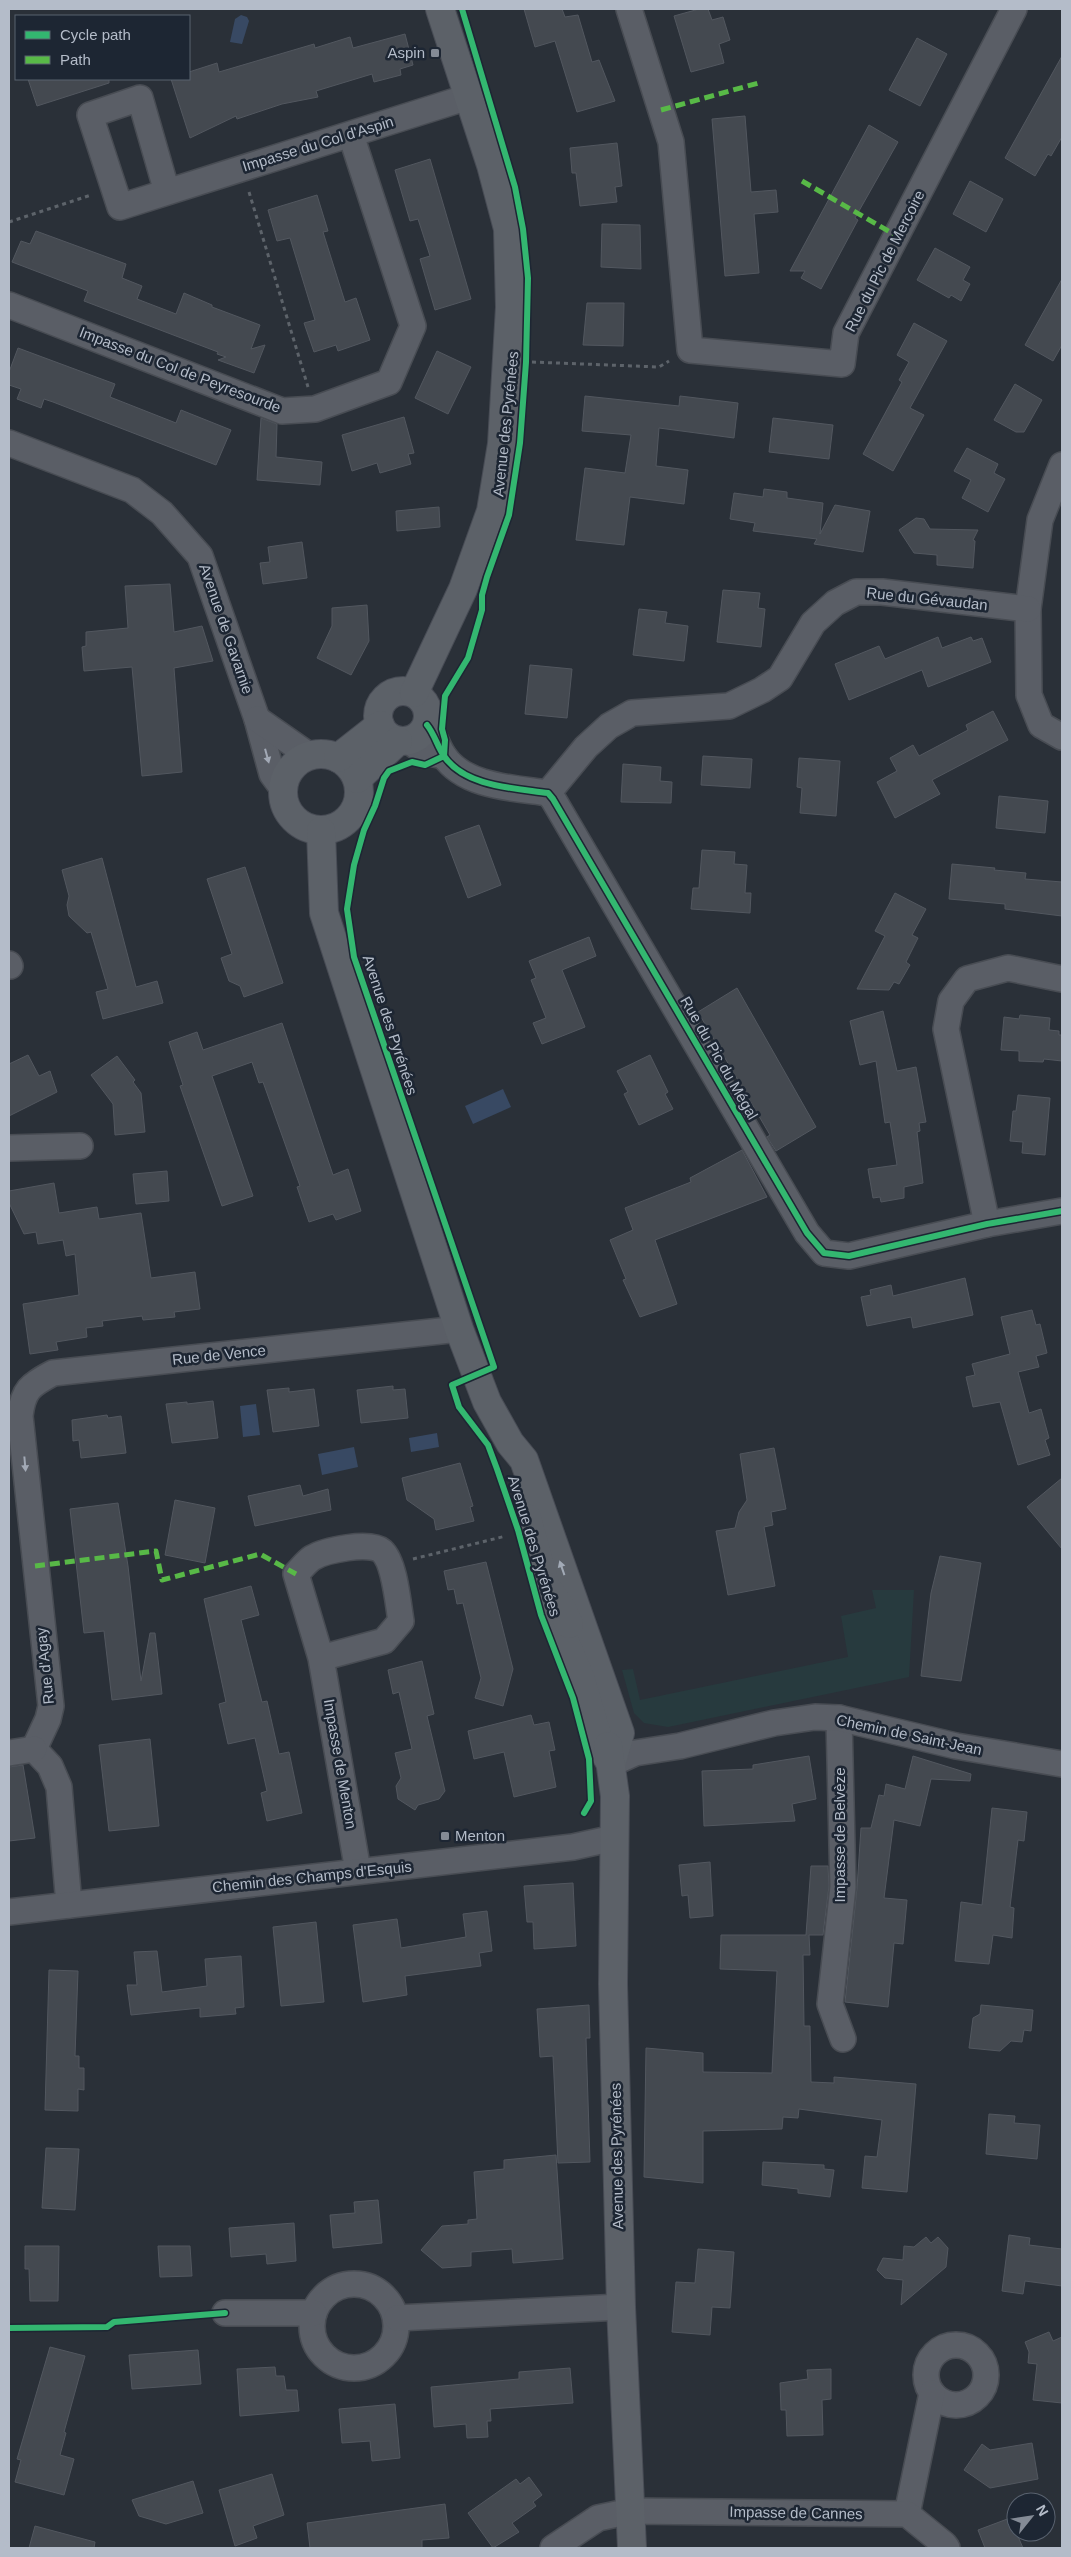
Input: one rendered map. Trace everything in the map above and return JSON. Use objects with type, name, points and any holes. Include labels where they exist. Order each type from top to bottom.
[{"type":"main road","name":"Avenue des Pyrénées","points":[[414,693],[477,552],[491,511],[502,444],[510,307],[508,229],[491,164],[440,9]]},
{"type":"main road","points":[[338,758],[403,733],[429,718],[425,703],[414,693],[402,691],[386,698],[378,714],[403,733]]},
{"type":"main road","points":[[357,779],[403,733]]},
{"type":"main road","points":[[324,754],[338,758],[347,764],[357,779],[360,795],[355,811],[344,823],[329,830],[321,831],[306,827],[293,818],[285,805],[283,790],[292,768],[310,756],[324,754]]},
{"type":"main road","name":"Avenue des Pyrénées","points":[[321,831],[324,913],[460,1329],[487,1402],[510,1443],[524,1460],[588,1658],[611,1764],[615,1796],[612,1984],[621,2307],[632,2548]]},
{"type":"main road","name":"Avenue des Pyrénées","points":[[510,1443],[512,1464],[554,1616],[580,1677],[600,1745],[611,1764]]},
{"type":"main road","name":"Avenue des Pyrénées","points":[[546,1586],[562,1609],[588,1658]]},
{"type":"street","points":[[629,9],[671,142],[690,350]]},
{"type":"street","name":"Rue du Pic de Mercoire","points":[[690,350],[842,364],[846,333],[1014,9]]},
{"type":"street","name":"Impasse du Col d'Aspin","points":[[167,192],[140,98],[90,115],[120,208],[241,167],[351,135],[468,96]]},
{"type":"street","name":"Impasse du Col de Peyresourde","points":[[9,304],[282,411],[315,409],[389,382],[413,326],[351,135]]},
{"type":"street","name":"Avenue de Gavarnie","points":[[9,443],[132,490],[162,512],[200,556],[257,719],[272,774],[283,790]]},
{"type":"street","points":[[1062,465],[1040,520],[1028,609],[1029,695],[1041,725],[1062,737]]},
{"type":"street","name":"Rue du Gévaudan","points":[[548,793],[586,747],[609,726],[632,713],[729,706],[762,690],[780,678],[813,623],[835,603],[856,592],[882,592],[1028,609]]},
{"type":"street","points":[[257,719],[310,756]]},
{"type":"street","points":[[403,733],[424,752],[444,756],[460,771],[487,783],[548,793]]},
{"type":"street","name":"Rue du Pic du Mégal","points":[[548,793],[807,1233],[824,1253],[849,1256],[987,1224],[1062,1211]]},
{"type":"street","points":[[987,1224],[946,1029],[951,1001],[966,979],[1008,968],[1062,979]]},
{"type":"street","points":[[9,1148],[80,1146]]},
{"type":"street","name":"Rue de Vence","points":[[15,1410],[34,1383],[52,1374],[460,1329]]},
{"type":"street","name":"Rue d'Agay","points":[[15,1410],[51,1706],[48,1719],[34,1749]]},
{"type":"street","name":"Impasse de Menton","points":[[358,1871],[321,1658],[296,1574],[312,1558],[337,1550],[370,1546],[382,1551],[390,1565]]},
{"type":"street","points":[[321,1658],[384,1641],[401,1621],[390,1565]]},
{"type":"street","name":"Chemin de Saint-Jean","points":[[611,1764],[635,1753],[691,1744],[774,1723],[815,1717],[839,1718],[956,1746],[1062,1764]]},
{"type":"street","name":"Impasse de Belvèze","points":[[839,1718],[843,1887],[830,2004],[843,2039]]},
{"type":"street","points":[[9,1752],[34,1749],[50,1766],[59,1787],[69,1905]]},
{"type":"street","name":"Chemin des Champs d'Esquis","points":[[9,1912],[573,1847],[614,1838]]},
{"type":"street","points":[[359,2284],[380,2293],[387,2300],[397,2318],[395,2337],[383,2357],[371,2365],[348,2368],[334,2364],[324,2356],[316,2345],[312,2328],[314,2313],[325,2296],[337,2288],[359,2284]]},
{"type":"street","points":[[397,2318],[621,2307]]},
{"type":"street","points":[[226,2313],[314,2313]]},
{"type":"street","points":[[932,2393],[907,2514],[947,2548]]},
{"type":"street","name":"Impasse de Cannes","points":[[553,2548],[598,2518],[631,2510],[907,2514]]},
{"type":"path","points":[[241,167],[315,409]]},
{"type":"path","points":[[9,222],[114,188]]},
{"type":"path","points":[[526,362],[659,367],[690,350]]},
{"type":"path","points":[[390,1565],[504,1537]]},
{"type":"green space","points":[[872,1590],[914,1590],[909,1677],[668,1727],[644,1723],[634,1713],[622,1670],[633,1669],[640,1700],[848,1657],[841,1616],[876,1608]]},
{"type":"water","points":[[241,15],[247,17],[249,21],[242,44],[230,42],[235,19]]},
{"type":"water","points":[[503,1089],[511,1107],[473,1124],[465,1106]]},
{"type":"water","points":[[256,1404],[260,1435],[243,1437],[240,1406]]},
{"type":"water","points":[[437,1433],[439,1447],[411,1452],[409,1438]]},
{"type":"water","points":[[354,1447],[358,1467],[322,1475],[318,1454]]},
{"type":"building","points":[[524,9],[562,9],[565,17],[578,15],[592,62],[599,60],[615,101],[577,112],[555,41],[535,47]]},
{"type":"building","points":[[699,9],[708,9],[712,20],[723,17],[730,40],[719,44],[724,63],[691,72],[674,16]]},
{"type":"building","points":[[405,34],[413,65],[400,69],[401,75],[374,82],[372,74],[316,91],[318,97],[282,104],[237,119],[236,116],[190,138],[171,80],[190,80],[190,72],[217,63],[219,72],[314,44],[315,48],[350,37],[353,48]]},
{"type":"building","points":[[917,38],[947,54],[920,106],[889,90]]},
{"type":"building","points":[[1062,56],[1062,137],[1051,156],[1048,154],[1035,176],[1005,158]]},
{"type":"building","points":[[28,80],[109,80],[109,83],[37,106]]},
{"type":"building","points":[[745,116],[751,192],[776,190],[778,212],[754,214],[759,273],[725,276],[712,119]]},
{"type":"building","points":[[869,125],[898,142],[855,218],[858,220],[821,289],[801,278],[805,271],[790,271]]},
{"type":"building","points":[[617,143],[622,186],[615,187],[617,202],[580,206],[576,173],[572,173],[570,148]]},
{"type":"building","points":[[430,159],[471,299],[435,310],[420,259],[430,256],[418,219],[410,221],[395,170]]},
{"type":"building","points":[[970,181],[1003,199],[986,232],[953,214]]},
{"type":"building","points":[[317,195],[328,231],[323,232],[345,302],[356,298],[370,340],[338,351],[336,345],[314,352],[304,323],[315,320],[290,238],[277,241],[268,210]]},
{"type":"building","points":[[602,224],[640,225],[641,269],[601,267]]},
{"type":"building","points":[[36,231],[126,264],[122,278],[142,286],[137,299],[176,314],[184,293],[212,305],[212,307],[260,325],[251,349],[265,345],[254,373],[218,360],[226,357],[217,354],[218,352],[84,301],[88,291],[12,262],[21,241],[30,244]]},
{"type":"building","points":[[935,248],[970,267],[963,280],[970,284],[961,301],[951,295],[949,298],[917,280]]},
{"type":"building","points":[[1062,279],[1062,345],[1053,361],[1025,345]]},
{"type":"building","points":[[587,303],[624,303],[623,346],[583,345]]},
{"type":"building","points":[[914,323],[947,341],[910,408],[924,415],[893,471],[863,454],[902,382],[899,380],[909,362],[897,355]]},
{"type":"building","points":[[18,348],[115,384],[110,397],[176,423],[181,410],[231,430],[216,465],[44,399],[41,408],[17,399],[21,389],[9,385],[9,372]]},
{"type":"building","points":[[437,351],[471,367],[448,414],[415,398]]},
{"type":"building","points":[[1015,384],[1042,400],[1024,432],[1016,432],[994,420]]},
{"type":"building","points":[[585,396],[679,406],[680,396],[738,403],[734,438],[659,428],[656,466],[688,470],[684,504],[630,497],[624,545],[576,540],[585,468],[625,473],[631,435],[582,431]]},
{"type":"building","points":[[404,417],[414,453],[408,454],[411,464],[380,473],[377,463],[352,471],[342,435]]},
{"type":"building","points":[[261,418],[277,424],[276,457],[322,462],[320,485],[257,480]]},
{"type":"building","points":[[773,418],[833,425],[829,459],[769,452]]},
{"type":"building","points":[[967,448],[998,464],[994,473],[1005,479],[988,512],[962,498],[971,480],[954,471]]},
{"type":"building","points":[[764,489],[787,492],[787,498],[823,503],[820,534],[835,505],[870,511],[863,552],[814,544],[817,539],[753,531],[755,523],[730,519],[734,493],[763,497]]},
{"type":"building","points":[[439,507],[440,527],[397,531],[396,511]]},
{"type":"building","points":[[916,518],[924,519],[930,529],[978,530],[973,540],[975,541],[973,568],[937,565],[937,555],[914,553],[899,530]]},
{"type":"building","points":[[302,542],[307,578],[263,584],[260,563],[270,562],[268,547]]},
{"type":"building","points":[[170,584],[174,632],[202,626],[213,661],[174,668],[182,772],[142,776],[132,667],[84,671],[82,647],[86,646],[86,632],[128,628],[125,586]]},
{"type":"building","points":[[723,590],[760,593],[758,608],[765,609],[761,647],[717,642]]},
{"type":"building","points":[[367,605],[369,641],[351,675],[317,658],[332,626],[332,608]]},
{"type":"building","points":[[639,609],[667,612],[665,623],[688,626],[684,661],[633,655]]},
{"type":"building","points":[[938,637],[942,648],[971,637],[973,641],[982,638],[991,662],[928,687],[922,670],[849,700],[835,664],[879,646],[885,659]]},
{"type":"building","points":[[530,665],[572,669],[567,718],[525,714]]},
{"type":"building","points":[[993,711],[1008,740],[932,780],[940,794],[895,818],[877,782],[897,771],[890,758],[913,745],[919,756],[968,730],[966,725]]},
{"type":"building","points":[[703,756],[752,759],[750,788],[701,785]]},
{"type":"building","points":[[799,758],[840,761],[836,816],[800,813],[802,788],[797,787]]},
{"type":"building","points":[[623,764],[661,767],[660,781],[672,782],[671,803],[621,802]]},
{"type":"building","points":[[999,796],[1048,801],[1045,833],[996,828]]},
{"type":"building","points":[[479,825],[501,885],[468,898],[445,837]]},
{"type":"building","points":[[702,850],[735,852],[734,864],[747,865],[745,893],[751,893],[750,913],[691,909],[693,888],[699,888]]},
{"type":"building","points":[[102,858],[136,987],[157,981],[163,1003],[103,1019],[96,992],[108,989],[91,932],[87,933],[69,916],[67,905],[69,896],[62,870]]},
{"type":"building","points":[[952,864],[1026,873],[1025,879],[1062,882],[1062,916],[1005,909],[1005,904],[949,899]]},
{"type":"building","points":[[245,867],[283,983],[244,997],[240,986],[229,981],[221,958],[232,954],[207,879]]},
{"type":"building","points":[[895,893],[926,909],[912,935],[918,938],[906,962],[910,965],[899,984],[894,982],[889,990],[857,989],[885,936],[875,931]]},
{"type":"building","points":[[589,937],[596,956],[562,970],[585,1027],[542,1044],[533,1023],[546,1018],[531,980],[536,978],[529,961]]},
{"type":"building","points":[[737,988],[816,1127],[776,1151],[767,1137],[770,1135],[698,1012]]},
{"type":"building","points":[[883,1011],[897,1071],[916,1067],[926,1122],[919,1123],[920,1131],[917,1132],[923,1183],[904,1187],[904,1198],[881,1202],[880,1197],[873,1198],[868,1169],[897,1165],[890,1122],[885,1123],[876,1061],[860,1065],[850,1021]]},
{"type":"building","points":[[1020,1015],[1050,1018],[1049,1030],[1059,1031],[1059,1035],[1062,1035],[1062,1061],[1044,1059],[1043,1062],[1019,1061],[1019,1051],[1001,1050],[1004,1017],[1019,1019]]},
{"type":"building","points":[[282,1023],[333,1175],[348,1169],[361,1211],[336,1220],[333,1214],[309,1222],[297,1187],[300,1186],[263,1082],[259,1083],[252,1062],[212,1076],[253,1196],[222,1206],[180,1086],[183,1085],[169,1042],[197,1032],[203,1050]]},
{"type":"building","points":[[28,1055],[39,1076],[50,1071],[57,1092],[9,1116],[9,1064]]},
{"type":"building","points":[[650,1055],[668,1092],[665,1094],[673,1109],[639,1125],[624,1094],[628,1092],[617,1071]]},
{"type":"building","points":[[117,1056],[135,1080],[133,1082],[141,1093],[145,1132],[115,1135],[113,1104],[91,1075]]},
{"type":"building","points":[[1018,1095],[1050,1098],[1045,1155],[1022,1153],[1023,1142],[1010,1141],[1013,1111],[1016,1111]]},
{"type":"building","points":[[742,1150],[767,1197],[655,1240],[677,1304],[640,1317],[623,1280],[626,1279],[610,1240],[633,1230],[625,1208],[691,1182],[690,1178]]},
{"type":"building","points":[[167,1171],[169,1201],[136,1204],[133,1174]]},
{"type":"building","points":[[54,1183],[59,1213],[97,1207],[99,1219],[141,1213],[151,1278],[195,1272],[200,1309],[174,1312],[175,1317],[143,1320],[142,1316],[102,1321],[103,1326],[86,1328],[87,1337],[56,1342],[58,1350],[30,1354],[23,1304],[79,1295],[75,1254],[66,1256],[63,1240],[38,1244],[36,1232],[24,1234],[9,1203],[9,1191]]},
{"type":"building","points":[[965,1278],[973,1315],[913,1328],[911,1317],[867,1326],[861,1297],[871,1295],[870,1290],[891,1285],[893,1296]]},
{"type":"building","points":[[1032,1310],[1036,1325],[1040,1324],[1047,1353],[1036,1356],[1039,1367],[1018,1372],[1029,1413],[1041,1409],[1049,1438],[1045,1440],[1050,1455],[1018,1465],[1000,1402],[973,1407],[966,1377],[975,1375],[972,1364],[1010,1354],[1001,1317]]},
{"type":"building","points":[[393,1386],[393,1390],[405,1389],[408,1418],[361,1423],[357,1390]]},
{"type":"building","points":[[289,1388],[289,1392],[314,1389],[319,1426],[273,1432],[267,1390]]},
{"type":"building","points":[[213,1401],[218,1438],[172,1443],[166,1404]]},
{"type":"building","points":[[107,1415],[108,1418],[121,1416],[126,1453],[81,1458],[79,1440],[73,1441],[72,1420]]},
{"type":"building","points":[[774,1448],[786,1509],[771,1512],[773,1525],[764,1527],[775,1586],[728,1595],[716,1531],[735,1528],[739,1512],[747,1500],[740,1454]]},
{"type":"building","points":[[460,1463],[473,1506],[470,1507],[474,1521],[436,1530],[434,1519],[407,1500],[402,1478]]},
{"type":"building","points":[[1062,1478],[1062,1549],[1027,1507]]},
{"type":"building","points":[[300,1485],[303,1496],[328,1489],[331,1510],[255,1526],[248,1496]]},
{"type":"building","points":[[175,1500],[215,1508],[205,1563],[165,1555]]},
{"type":"building","points":[[118,1503],[128,1566],[141,1681],[150,1633],[155,1633],[162,1694],[112,1700],[104,1631],[84,1633],[70,1509]]},
{"type":"building","points":[[940,1556],[981,1563],[961,1681],[921,1676],[931,1593]]},
{"type":"building","points":[[486,1562],[513,1669],[503,1706],[475,1698],[481,1678],[463,1603],[457,1604],[454,1589],[448,1590],[444,1571]]},
{"type":"building","points":[[251,1586],[259,1615],[241,1620],[262,1702],[267,1701],[279,1754],[289,1752],[302,1813],[267,1821],[261,1793],[267,1791],[255,1738],[228,1744],[219,1704],[226,1702],[204,1599]]},
{"type":"building","points":[[422,1661],[434,1714],[427,1716],[445,1791],[439,1799],[418,1805],[415,1810],[398,1799],[396,1786],[401,1778],[395,1753],[412,1749],[399,1692],[393,1694],[388,1670]]},
{"type":"building","points":[[531,1715],[534,1725],[549,1722],[555,1750],[549,1751],[556,1787],[514,1797],[504,1752],[474,1759],[468,1731]]},
{"type":"building","points":[[150,1739],[159,1826],[109,1831],[99,1745]]},
{"type":"building","points":[[809,1756],[816,1799],[792,1804],[795,1821],[704,1826],[702,1771],[753,1769],[753,1765]]},
{"type":"building","points":[[913,1756],[971,1774],[970,1781],[931,1779],[920,1826],[894,1820],[884,1898],[907,1900],[903,1944],[894,1943],[888,2007],[845,2002],[857,1888],[861,1828],[871,1828],[879,1795],[884,1796],[886,1784],[905,1789]]},
{"type":"building","points":[[23,1765],[35,1838],[9,1841],[9,1767]]},
{"type":"building","points":[[992,1808],[1027,1812],[1024,1841],[1018,1840],[1010,1907],[1014,1908],[1012,1938],[993,1935],[989,1964],[955,1961],[961,1902],[982,1905]]},
{"type":"building","points":[[710,1862],[713,1916],[690,1918],[688,1895],[682,1896],[679,1865]]},
{"type":"building","points":[[811,1866],[828,1866],[829,1886],[823,1935],[809,1935],[810,1955],[803,1955],[804,2026],[810,2026],[811,2082],[834,2083],[834,2077],[916,2084],[907,2192],[862,2188],[865,2156],[877,2157],[882,2120],[799,2109],[798,2118],[783,2117],[782,2129],[703,2131],[703,2183],[644,2177],[646,2048],[703,2053],[703,2072],[772,2073],[777,1971],[720,1969],[721,1935],[806,1935]]},
{"type":"building","points":[[573,1883],[576,1946],[534,1949],[533,1922],[527,1922],[524,1886]]},
{"type":"building","points":[[487,1911],[492,1951],[479,1953],[481,1966],[405,1976],[407,1995],[363,2002],[353,1925],[397,1919],[401,1948],[466,1937],[463,1914]]},
{"type":"building","points":[[316,1922],[324,2002],[281,2006],[273,1927]]},
{"type":"building","points":[[157,1951],[162,1992],[207,1986],[205,1959],[241,1956],[244,2007],[235,2008],[236,2014],[200,2017],[200,2008],[131,2015],[127,1985],[137,1985],[134,1952]]},
{"type":"building","points":[[49,1970],[78,1971],[75,2056],[79,2056],[79,2068],[84,2068],[84,2090],[78,2089],[78,2111],[45,2110]]},
{"type":"building","points":[[589,2005],[590,2038],[586,2038],[590,2162],[558,2163],[553,2056],[540,2057],[537,2009]]},
{"type":"building","points":[[981,2005],[1033,2010],[1031,2031],[1024,2030],[1022,2042],[1011,2041],[1000,2051],[969,2048],[973,2018],[980,2014]]},
{"type":"building","points":[[989,2114],[1015,2116],[1014,2123],[1040,2125],[1037,2159],[986,2154]]},
{"type":"building","points":[[46,2148],[79,2149],[75,2210],[42,2208]]},
{"type":"building","points":[[556,2155],[563,2259],[513,2263],[512,2249],[471,2252],[471,2266],[442,2268],[421,2250],[442,2226],[468,2224],[468,2220],[477,2219],[474,2172],[504,2169],[504,2160]]},
{"type":"building","points":[[763,2162],[824,2165],[824,2169],[834,2170],[830,2197],[798,2193],[798,2189],[762,2185]]},
{"type":"building","points":[[378,2200],[382,2243],[333,2248],[330,2215],[355,2213],[354,2202]]},
{"type":"building","points":[[294,2223],[296,2261],[267,2264],[266,2254],[231,2257],[229,2228]]},
{"type":"building","points":[[1009,2235],[1030,2238],[1029,2245],[1062,2249],[1062,2286],[1025,2281],[1023,2294],[1002,2291]]},
{"type":"building","points":[[926,2237],[931,2243],[938,2237],[948,2248],[946,2267],[901,2305],[903,2280],[885,2278],[877,2270],[883,2258],[903,2260],[904,2246],[914,2247]]},
{"type":"building","points":[[25,2246],[59,2246],[58,2301],[30,2301],[29,2269],[25,2269]]},
{"type":"building","points":[[158,2246],[190,2246],[192,2276],[160,2277]]},
{"type":"building","points":[[698,2249],[734,2252],[730,2308],[712,2307],[710,2335],[672,2332],[676,2282],[695,2283]]},
{"type":"building","points":[[1049,2332],[1053,2341],[1062,2337],[1062,2403],[1033,2400],[1037,2364],[1028,2363],[1029,2352],[1025,2342]]},
{"type":"building","points":[[50,2347],[85,2356],[64,2432],[66,2433],[60,2455],[74,2459],[64,2495],[15,2482],[21,2460],[17,2459]]},
{"type":"building","points":[[198,2350],[201,2384],[132,2389],[129,2355]]},
{"type":"building","points":[[275,2367],[276,2376],[284,2376],[286,2390],[297,2390],[299,2411],[240,2416],[237,2369]]},
{"type":"building","points":[[570,2368],[573,2403],[490,2409],[491,2421],[487,2421],[488,2437],[467,2438],[466,2424],[434,2427],[431,2387],[519,2379],[519,2372]]},
{"type":"building","points":[[831,2369],[831,2399],[822,2400],[823,2435],[787,2436],[786,2410],[781,2410],[780,2383],[808,2379],[807,2370]]},
{"type":"building","points":[[395,2404],[400,2458],[372,2461],[370,2441],[342,2443],[339,2409]]},
{"type":"building","points":[[1032,2443],[1038,2479],[990,2488],[964,2470],[982,2444],[990,2450]]},
{"type":"building","points":[[272,2474],[284,2515],[253,2526],[257,2538],[235,2546],[219,2490]]},
{"type":"building","points":[[529,2477],[542,2495],[533,2502],[536,2506],[512,2523],[519,2532],[493,2548],[468,2513],[516,2479],[520,2484]]},
{"type":"building","points":[[193,2481],[203,2513],[166,2524],[139,2516],[132,2500]]},
{"type":"building","points":[[445,2504],[449,2538],[422,2540],[422,2548],[310,2548],[307,2523]]},
{"type":"building","points":[[1006,2520],[1006,2542],[1020,2542],[1023,2548],[985,2548],[978,2530]]},
{"type":"building","points":[[35,2526],[95,2542],[94,2548],[29,2548]]},
{"type":"marked path","points":[[661,110],[762,82]]},
{"type":"marked path","points":[[802,181],[897,236]]},
{"type":"marked path","points":[[35,1566],[156,1551],[162,1580],[260,1554],[296,1574]]},
{"type":"cycle path","points":[[462,9],[515,187],[523,229],[528,278],[526,362],[520,443],[509,515],[487,577],[482,595],[482,610],[468,658],[445,696],[442,729],[445,740],[444,756],[425,765],[412,762],[389,771],[384,778],[375,806],[364,830],[354,865],[347,909],[354,957],[494,1367],[452,1385],[459,1407],[488,1445],[518,1530],[541,1615],[573,1698],[589,1759],[591,1801],[584,1813]]},
{"type":"cycle path","points":[[427,725],[444,756],[464,774],[491,784],[548,793],[553,799],[807,1233],[824,1253],[849,1256],[987,1224],[1062,1211]]},
{"type":"cycle path","points":[[9,2328],[107,2327],[114,2322],[225,2313]]},
{"type":"place","name":"Aspin","points":[[435,53]]},
{"type":"place","name":"Menton","points":[[445,1836]]}]
